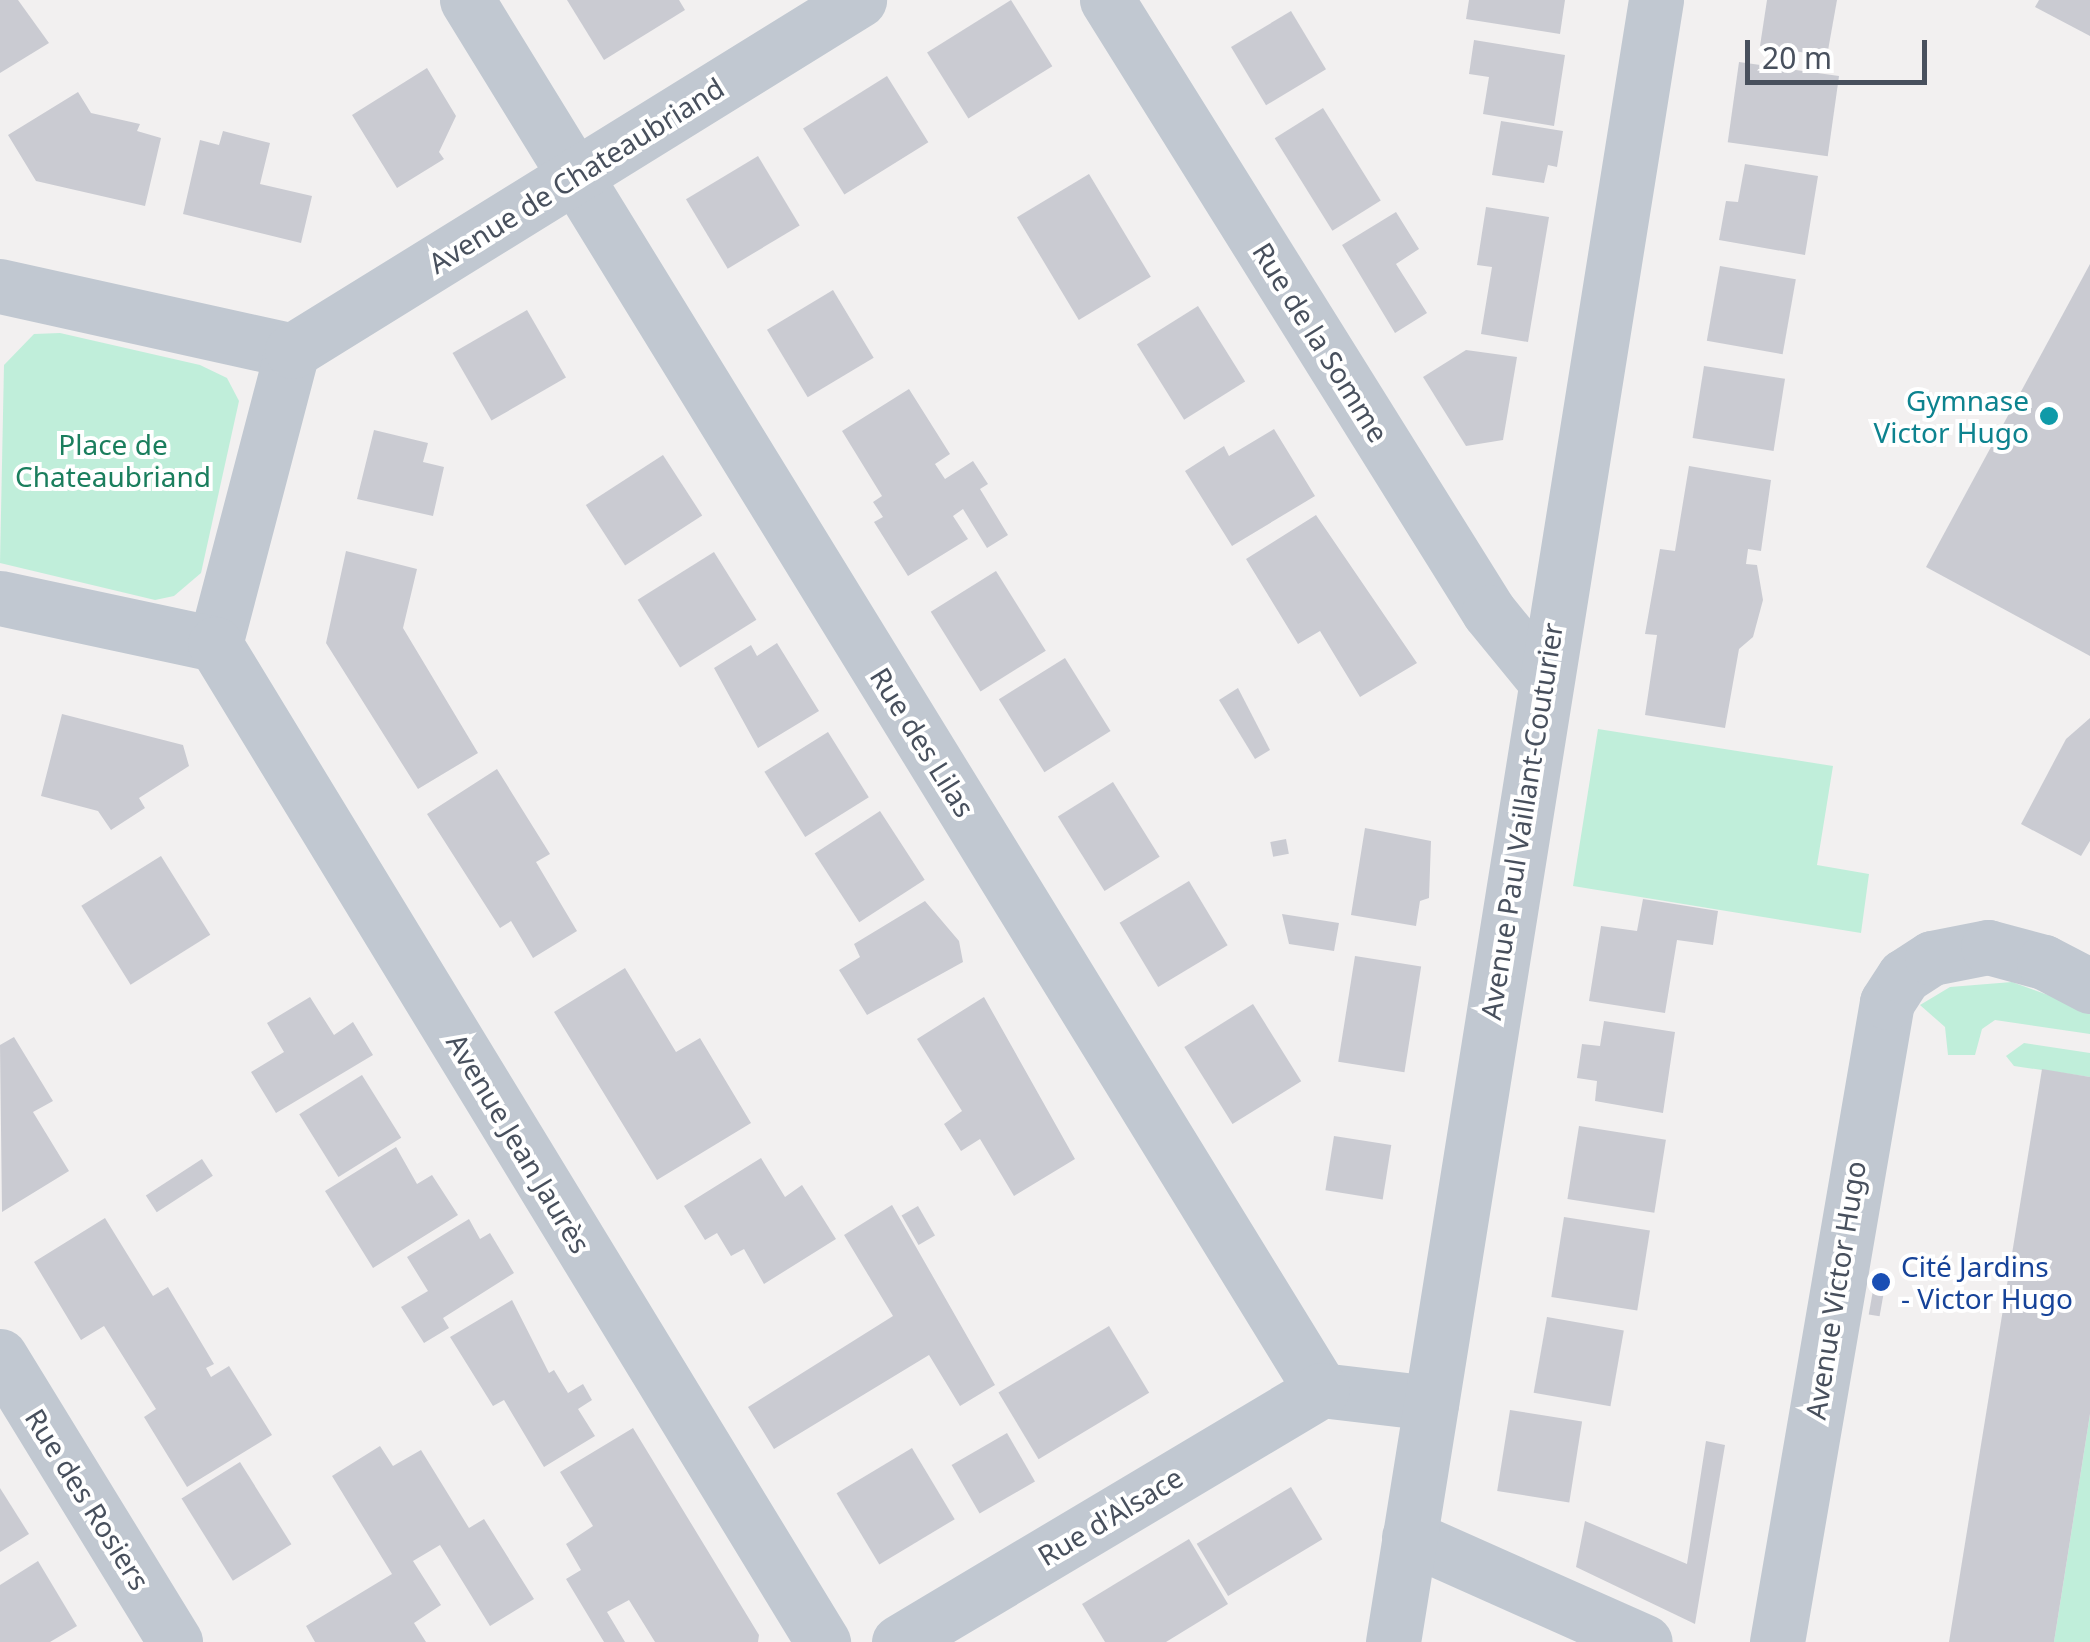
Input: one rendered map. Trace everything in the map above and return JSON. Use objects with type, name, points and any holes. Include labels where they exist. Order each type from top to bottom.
[{"type":"street","name":"Rue des Lilas","points":[[467,0],[1321,1390]]},
{"type":"street","name":"Avenue de Chateaubriand","points":[[292,351],[859,0]]},
{"type":"street","name":"Rue de la Somme","points":[[1107,0],[1489,612],[1544,678]]},
{"type":"street","name":"Avenue Paul Vaillant-Couturier","points":[[1393,1642],[1544,678],[1656,0]]},
{"type":"street","points":[[0,286],[292,351],[216,644],[0,598]]},
{"type":"street","name":"Avenue Jean Jaurès","points":[[216,644],[823,1642]]},
{"type":"street","name":"Avenue Victor Hugo","points":[[1777,1642],[1877,1033],[1904,976],[1932,958],[1988,947],[2044,962],[2090,986]]},
{"type":"street","name":"Rue des Rosiers","points":[[0,1356],[176,1642]]},
{"type":"street","points":[[1321,1390],[1431,1403]]},
{"type":"street","name":"Rue d'Alsace","points":[[899,1642],[1321,1390]]},
{"type":"street","points":[[1409,1537],[1645,1642]]},
{"type":"green space","name":"Place de Chateaubriand","points":[[60,333],[200,365],[227,378],[239,401],[201,573],[174,596],[155,600],[0,563],[4,365],[34,334]]},
{"type":"green space","points":[[1598,729],[1833,766],[1817,865],[1869,874],[1861,933],[1573,886]]},
{"type":"green space","points":[[2012,982],[2090,1010],[2090,1034],[1995,1020],[1982,1029],[1975,1055],[1948,1055],[1945,1027],[1920,1005],[1950,987]]},
{"type":"green space","points":[[2024,1043],[2090,1053],[2090,1077],[2014,1066],[2006,1056]]},
{"type":"green space","points":[[2090,1414],[2090,1642],[2054,1642]]},
{"type":"building","points":[[0,0],[18,0],[49,43],[0,73]]},
{"type":"building","points":[[567,0],[679,0],[685,10],[604,60]]},
{"type":"building","points":[[1011,0],[1052,66],[968,119],[927,52]]},
{"type":"building","points":[[1469,0],[1565,0],[1560,34],[1466,19]]},
{"type":"building","points":[[1767,0],[1837,0],[1827,56],[1760,46]]},
{"type":"building","points":[[2039,0],[2090,0],[2090,36],[2035,7]]},
{"type":"building","points":[[1291,11],[1326,69],[1266,105],[1231,47]]},
{"type":"building","points":[[1474,40],[1565,55],[1554,126],[1483,114],[1489,77],[1469,74]]},
{"type":"building","points":[[1739,62],[1839,76],[1828,156],[1728,142]]},
{"type":"building","points":[[427,68],[456,116],[439,152],[444,159],[397,188],[352,115]]},
{"type":"building","points":[[887,76],[928,142],[844,195],[803,128]]},
{"type":"building","points":[[78,92],[91,113],[140,124],[137,131],[161,138],[145,206],[36,181],[8,135]]},
{"type":"building","points":[[1323,108],[1381,200],[1332,231],[1275,138]]},
{"type":"building","points":[[1501,121],[1563,131],[1557,167],[1548,165],[1544,183],[1492,175]]},
{"type":"building","points":[[223,131],[270,143],[260,184],[312,196],[301,243],[183,214],[200,140],[219,145]]},
{"type":"building","points":[[758,156],[800,225],[728,269],[686,199]]},
{"type":"building","points":[[1745,164],[1818,176],[1805,255],[1719,240],[1726,201],[1738,202]]},
{"type":"building","points":[[1089,174],[1151,277],[1079,320],[1017,217]]},
{"type":"building","points":[[1486,207],[1549,217],[1528,342],[1481,334],[1492,267],[1477,265]]},
{"type":"building","points":[[1396,212],[1419,249],[1396,264],[1427,313],[1395,333],[1342,245]]},
{"type":"building","name":"Gymnase Victor Hugo","points":[[2090,264],[2090,656],[1926,567]]},
{"type":"building","points":[[1720,266],[1796,279],[1783,354],[1707,341]]},
{"type":"building","points":[[833,290],[874,358],[808,397],[767,330]]},
{"type":"building","points":[[1198,306],[1245,381],[1184,420],[1137,344]]},
{"type":"building","points":[[527,310],[566,378],[492,421],[453,353]]},
{"type":"building","points":[[1466,350],[1517,357],[1503,440],[1466,446],[1423,377]]},
{"type":"building","points":[[1704,366],[1785,379],[1774,451],[1693,438]]},
{"type":"building","points":[[909,389],[950,454],[935,464],[945,479],[973,461],[988,484],[980,489],[1008,535],[987,548],[963,509],[953,516],[968,539],[908,576],[874,522],[883,517],[873,502],[882,496],[842,431]]},
{"type":"building","points":[[1274,429],[1315,496],[1232,546],[1185,471],[1224,446],[1229,456]]},
{"type":"building","points":[[374,430],[428,443],[423,462],[444,467],[433,516],[357,499]]},
{"type":"building","points":[[663,455],[702,515],[625,565],[586,505]]},
{"type":"building","points":[[1689,466],[1771,480],[1761,551],[1748,549],[1746,564],[1757,565],[1763,600],[1753,637],[1739,649],[1725,728],[1645,715],[1657,635],[1645,634],[1660,549],[1675,551]]},
{"type":"building","points":[[1316,515],[1417,663],[1360,697],[1320,631],[1298,644],[1246,559]]},
{"type":"building","points":[[346,551],[417,569],[403,628],[478,753],[418,789],[326,643]]},
{"type":"building","points":[[714,552],[756,620],[680,668],[638,600]]},
{"type":"building","points":[[996,571],[1046,651],[981,692],[931,612]]},
{"type":"building","points":[[777,643],[819,711],[758,748],[714,668],[751,645],[757,656]]},
{"type":"building","points":[[1065,658],[1111,731],[1044,772],[999,699]]},
{"type":"building","points":[[1238,688],[1270,750],[1255,759],[1219,700]]},
{"type":"building","points":[[62,714],[183,745],[189,766],[139,798],[145,808],[111,830],[98,811],[41,796]]},
{"type":"building","points":[[2090,718],[2090,841],[2081,856],[2021,824],[2066,739]]},
{"type":"building","points":[[828,732],[869,797],[805,837],[764,772]]},
{"type":"building","points":[[497,769],[550,854],[536,862],[577,931],[533,958],[511,921],[500,928],[427,814]]},
{"type":"building","points":[[1113,782],[1160,857],[1105,891],[1058,816]]},
{"type":"building","points":[[880,811],[925,880],[859,922],[815,853]]},
{"type":"building","points":[[1365,828],[1431,841],[1429,898],[1420,901],[1416,926],[1351,915]]},
{"type":"building","points":[[1286,839],[1289,854],[1273,857],[1270,842]]},
{"type":"building","points":[[161,856],[210,935],[131,985],[81,906]]},
{"type":"building","points":[[1189,881],[1228,945],[1158,987],[1120,923]]},
{"type":"building","points":[[1643,899],[1718,911],[1713,945],[1677,940],[1665,1013],[1589,1001],[1601,926],[1637,931]]},
{"type":"building","points":[[925,901],[959,941],[963,962],[867,1015],[839,970],[860,957],[854,944]]},
{"type":"building","points":[[1282,914],[1339,923],[1334,951],[1289,944]]},
{"type":"building","points":[[1355,956],[1421,966],[1404,1072],[1338,1062]]},
{"type":"building","points":[[625,968],[676,1052],[700,1038],[751,1123],[657,1180],[554,1012]]},
{"type":"building","points":[[310,997],[334,1035],[353,1022],[373,1055],[276,1113],[251,1072],[284,1052],[267,1023]]},
{"type":"building","points":[[984,997],[1075,1159],[1014,1196],[980,1139],[961,1151],[944,1124],[962,1111],[917,1039]]},
{"type":"building","points":[[1253,1004],[1301,1081],[1233,1124],[1184,1047]]},
{"type":"building","points":[[1604,1021],[1675,1032],[1663,1113],[1595,1101],[1597,1081],[1577,1078],[1582,1044],[1600,1046]]},
{"type":"building","points":[[14,1037],[53,1101],[33,1112],[69,1171],[2,1212],[0,1045]]},
{"type":"building","points":[[2042,1069],[2090,1077],[2090,1414],[2054,1642],[1949,1642]]},
{"type":"building","points":[[362,1075],[401,1138],[338,1177],[299,1114]]},
{"type":"building","points":[[1579,1126],[1666,1140],[1654,1213],[1567,1199]]},
{"type":"building","points":[[1334,1136],[1391,1145],[1383,1199],[1325,1190]]},
{"type":"building","points":[[396,1147],[417,1184],[432,1175],[458,1215],[373,1268],[325,1191]]},
{"type":"building","points":[[761,1158],[785,1197],[802,1185],[836,1239],[764,1284],[744,1249],[731,1256],[717,1233],[705,1240],[684,1206]]},
{"type":"building","points":[[202,1159],[213,1176],[157,1212],[146,1195]]},
{"type":"building","points":[[892,1205],[995,1385],[960,1406],[929,1355],[774,1449],[748,1407],[893,1316],[844,1235]]},
{"type":"building","points":[[918,1206],[935,1235],[919,1245],[902,1216]]},
{"type":"building","points":[[1564,1217],[1650,1231],[1637,1311],[1551,1297]]},
{"type":"building","points":[[105,1218],[153,1296],[168,1287],[214,1364],[206,1368],[211,1377],[229,1366],[272,1435],[187,1487],[144,1417],[156,1409],[104,1326],[81,1340],[34,1262]]},
{"type":"building","points":[[469,1219],[480,1239],[490,1233],[514,1273],[443,1318],[449,1328],[424,1343],[401,1307],[428,1291],[407,1257]]},
{"type":"building","points":[[1875,1279],[1886,1281],[1880,1316],[1869,1314]]},
{"type":"building","points":[[512,1300],[549,1373],[554,1370],[568,1393],[583,1384],[592,1400],[578,1409],[595,1436],[544,1467],[504,1400],[493,1406],[450,1337]]},
{"type":"building","points":[[1547,1317],[1624,1331],[1610,1406],[1534,1393]]},
{"type":"building","points":[[1109,1326],[1149,1393],[1039,1459],[998,1392]]},
{"type":"building","points":[[1510,1410],[1582,1421],[1569,1502],[1497,1491]]},
{"type":"building","points":[[633,1428],[759,1635],[758,1642],[655,1642],[629,1600],[607,1612],[625,1642],[604,1642],[566,1579],[581,1570],[566,1544],[593,1526],[560,1472]]},
{"type":"building","points":[[1007,1433],[1035,1481],[980,1513],[952,1465]]},
{"type":"building","points":[[1706,1441],[1725,1445],[1695,1624],[1576,1567],[1585,1521],[1687,1564]]},
{"type":"building","points":[[380,1446],[393,1466],[421,1450],[469,1528],[484,1519],[534,1599],[490,1626],[440,1545],[413,1561],[441,1605],[414,1623],[426,1642],[315,1642],[306,1626],[392,1574],[332,1476]]},
{"type":"building","points":[[912,1448],[955,1519],[879,1564],[837,1493]]},
{"type":"building","points":[[240,1462],[291,1544],[233,1581],[181,1499]]},
{"type":"building","points":[[1291,1487],[1322,1539],[1228,1596],[1197,1544]]},
{"type":"building","points":[[0,1488],[29,1534],[0,1552]]},
{"type":"building","points":[[1189,1539],[1228,1604],[1166,1642],[1105,1642],[1082,1604]]},
{"type":"building","points":[[38,1561],[77,1626],[50,1642],[0,1642],[0,1585]]},
{"type":"place","name":"Gymnase Victor Hugo","points":[[2049,416]]},
{"type":"place","name":"Cité Jardins - Victor Hugo","points":[[1881,1282]]}]
